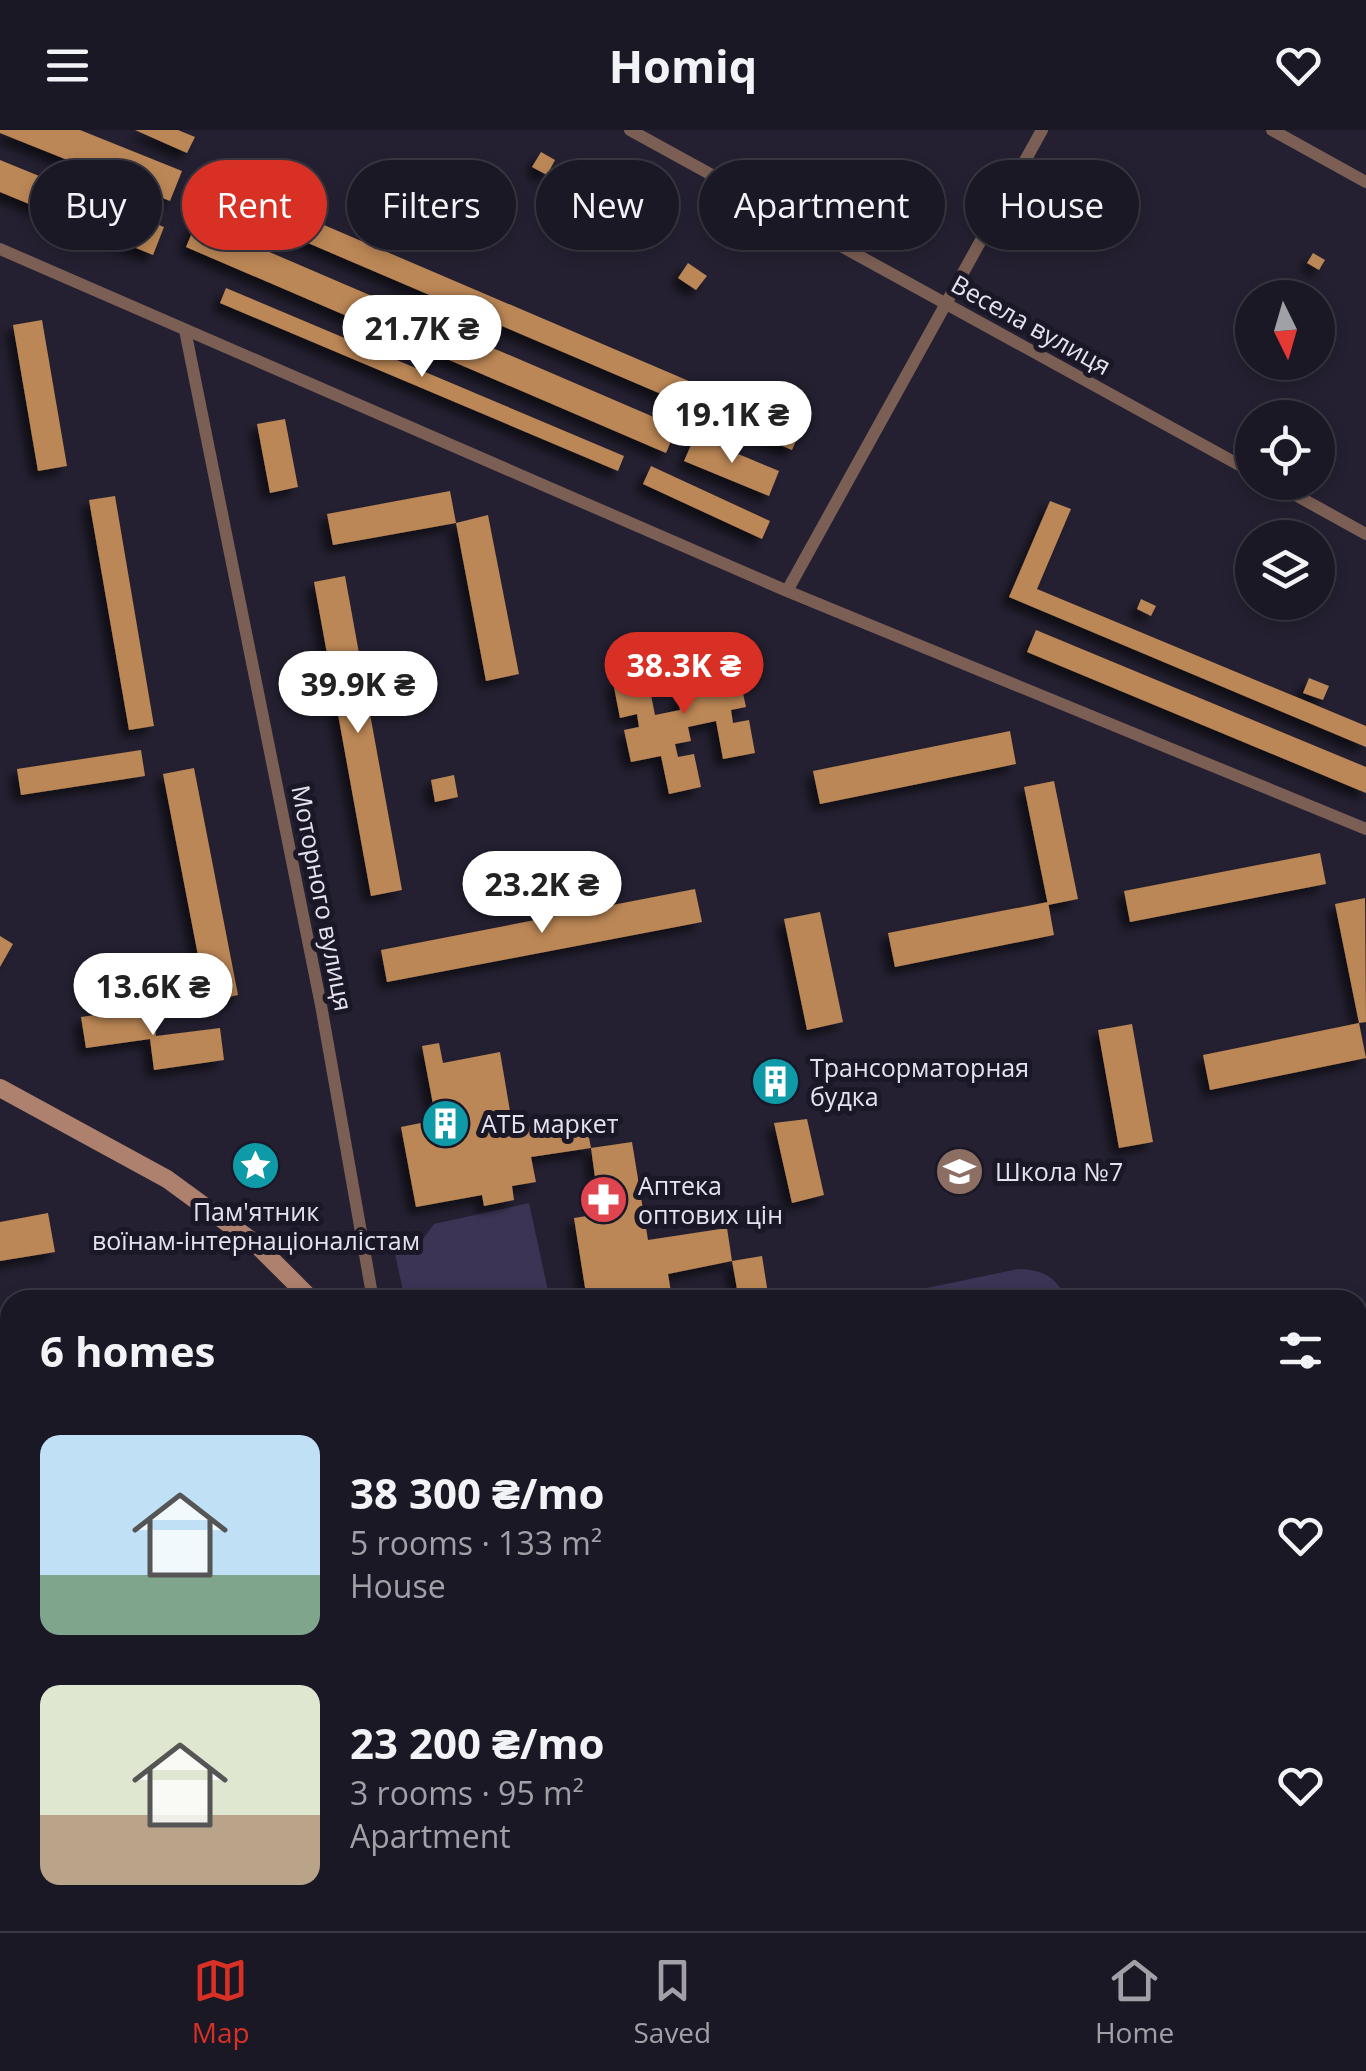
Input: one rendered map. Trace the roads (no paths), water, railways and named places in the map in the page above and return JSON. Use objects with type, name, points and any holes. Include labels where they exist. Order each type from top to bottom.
[{"type":"street","name":"Весела вулиця","points":[[630,130],[1235,463]]},
{"type":"street","points":[[787,591],[1042,130]]},
{"type":"street","points":[[1272,130],[1366,182]]},
{"type":"street","points":[[0,249],[787,591],[1366,828]]},
{"type":"street","name":"Моторного вулиця","points":[[185,330],[318,988],[371,1290]]},
{"type":"street","points":[[1305,500],[1366,534]]},
{"type":"street","points":[[0,1088],[166,1179],[256,1244],[302,1290]]},
{"type":"place","name":"Трансорматорная будка","points":[[775,1082]]},
{"type":"place","name":"АТБ маркет","points":[[446,1124]]},
{"type":"place","name":"Пам'ятник воїнам-інтернаціоналістам","points":[[256,1166]]},
{"type":"place","name":"Школа №7","points":[[960,1172]]},
{"type":"place","name":"Аптека оптових цін","points":[[603,1200]]}]
